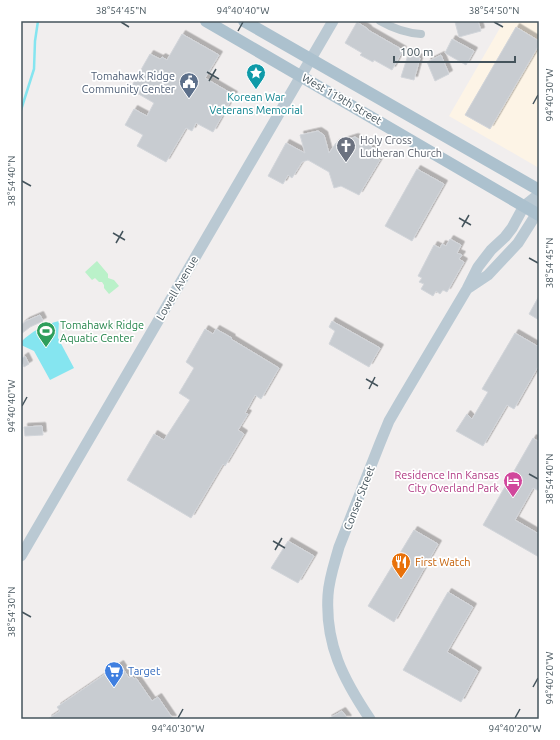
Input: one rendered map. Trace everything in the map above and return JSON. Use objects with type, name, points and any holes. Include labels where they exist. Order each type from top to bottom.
[{"type":"main road","name":"West 119th Street","points":[[206,21],[524,206],[538,211]]},
{"type":"main road","name":"West 119th Street","points":[[244,21],[539,190]]},
{"type":"street","name":"Lowell Avenue","points":[[21,556],[333,21]]},
{"type":"street","points":[[380,21],[407,33],[422,34]]},
{"type":"street","name":"Conser Street","points":[[370,719],[347,684],[332,644],[328,594],[330,579],[339,547],[389,421],[467,289],[478,267],[491,250],[506,237],[524,206],[539,194]]},
{"type":"street","name":"Conser Street","points":[[467,289],[488,275],[510,252],[518,243],[538,211]]},
{"type":"shaded area","points":[[504,21],[539,21],[539,168],[449,116]]},
{"type":"green space","points":[[97,261],[108,274],[108,278],[114,280],[119,286],[109,294],[104,288],[102,282],[99,282],[95,278],[92,280],[85,272]]},
{"type":"water","name":"Tomahawk Ridge Aquatic Center","points":[[59,321],[58,338],[74,368],[50,380],[34,351],[21,345],[21,342],[38,329]]},
{"type":"building","points":[[478,21],[481,31],[459,37],[455,22]]},
{"type":"building","points":[[357,22],[403,50],[392,70],[374,60],[373,62],[360,55],[362,53],[345,43]]},
{"type":"building","points":[[516,27],[539,41],[539,45],[490,129],[465,115]]},
{"type":"building","name":"Tomahawk Ridge Community Center","points":[[182,34],[219,55],[205,78],[234,95],[213,132],[196,123],[192,131],[186,128],[166,162],[137,146],[143,135],[125,125],[134,109],[147,116],[154,103],[130,89],[150,54],[160,59],[162,57],[167,60]]},
{"type":"building","points":[[452,39],[474,51],[466,65],[445,53]]},
{"type":"building","points":[[408,55],[420,58],[414,80],[401,77]]},
{"type":"building","points":[[441,55],[449,74],[435,81],[427,62]]},
{"type":"building","name":"Holy Cross Lutheran Church","points":[[318,131],[324,135],[329,153],[336,143],[355,137],[372,147],[375,158],[380,160],[359,195],[341,186],[334,188],[329,172],[308,160],[302,162],[292,178],[288,175],[283,184],[268,176],[286,143],[305,153],[300,135]]},
{"type":"building","points":[[417,169],[444,184],[412,241],[385,226]]},
{"type":"building","points":[[450,239],[461,245],[457,253],[462,255],[459,259],[464,262],[447,292],[443,290],[440,294],[436,291],[433,296],[421,289],[424,284],[419,282],[422,278],[418,276],[434,245],[440,248],[442,244],[446,246]]},
{"type":"building","points":[[539,296],[539,320],[529,314]]},
{"type":"building","points":[[40,315],[43,321],[30,327],[21,334],[21,325],[26,321]]},
{"type":"building","points":[[332,321],[380,348],[369,367],[329,344],[335,331],[329,327]]},
{"type":"building","points":[[205,329],[213,334],[216,329],[279,368],[261,399],[255,395],[245,413],[248,414],[238,430],[244,434],[225,466],[223,464],[191,518],[127,480],[154,434],[164,440],[190,400],[179,393],[194,368],[186,362]]},
{"type":"building","points":[[515,333],[539,347],[539,365],[514,409],[507,405],[483,446],[456,431],[467,414],[472,419],[488,392],[482,389]]},
{"type":"building","points":[[25,356],[29,364],[24,367],[21,359]]},
{"type":"building","points":[[42,426],[43,435],[25,436],[24,427]]},
{"type":"building","name":"Residence Inn Kansas City Overland Park","points":[[533,438],[539,442],[539,491],[533,488],[515,520],[539,534],[539,557],[483,525]]},
{"type":"building","points":[[414,530],[438,544],[394,622],[368,606]]},
{"type":"building","points":[[288,541],[314,556],[298,583],[271,568]]},
{"type":"building","points":[[448,592],[473,607],[447,652],[478,671],[461,702],[403,670]]},
{"type":"building","name":"Target","points":[[120,664],[129,678],[132,676],[134,679],[136,678],[152,701],[158,697],[173,719],[48,719],[60,711],[57,707]]},
{"type":"building","points":[[342,711],[348,719],[328,719]]},
{"type":"waterway","points":[[21,110],[34,69],[35,41],[38,21]]},
{"type":"place","name":"Korean War Veterans Memorial","points":[[256,90]]},
{"type":"place","name":"Tomahawk Ridge Community Center","points":[[189,99]]},
{"type":"place","name":"Holy Cross Lutheran Church","points":[[346,163]]},
{"type":"place","name":"Tomahawk Ridge Aquatic Center","points":[[46,348]]},
{"type":"place","name":"Residence Inn Kansas City Overland Park","points":[[513,498]]},
{"type":"place","name":"First Watch","points":[[401,579]]},
{"type":"place","name":"Target","points":[[114,688]]}]
